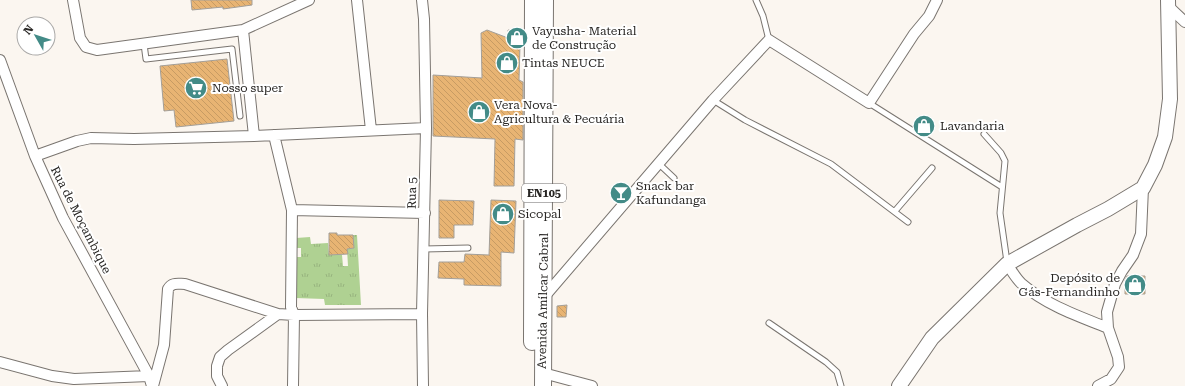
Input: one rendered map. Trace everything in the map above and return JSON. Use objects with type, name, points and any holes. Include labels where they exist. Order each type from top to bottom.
[{"type":"main road","name":"Avenida Amílcar Cabral","points":[[532,386],[533,0]]},
{"type":"main road","name":"Avenida Amílcar Cabral","points":[[543,379],[545,0]]},
{"type":"street","points":[[73,0],[80,38],[86,47],[97,50],[242,30],[309,0]]},
{"type":"street","points":[[357,0],[371,130]]},
{"type":"street","name":"Rua 5","points":[[422,0],[424,19],[426,128],[422,386]]},
{"type":"street","points":[[544,297],[713,100],[769,40],[869,103],[914,34],[929,16],[937,0]]},
{"type":"street","points":[[1168,3],[1185,22]]},
{"type":"street","points":[[1098,386],[1111,379],[1119,367],[1118,357],[1108,328],[1107,312],[1115,284],[1133,255],[1141,234],[1142,188],[1155,165],[1165,137],[1170,99],[1168,3]]},
{"type":"street","points":[[242,30],[254,136]]},
{"type":"street","name":"Rua de Moçambique","points":[[0,60],[35,156],[63,218],[149,376],[152,386]]},
{"type":"street","points":[[35,156],[77,141],[91,138],[134,139],[254,136],[426,128]]},
{"type":"street","points":[[274,135],[292,210],[290,307],[294,315],[293,386]]},
{"type":"street","points":[[899,386],[932,338],[1007,264],[1076,225],[1108,209],[1142,188]]},
{"type":"street","points":[[292,210],[425,213]]},
{"type":"street","points":[[1007,264],[1021,283],[1035,293],[1060,308],[1108,328]]},
{"type":"street","points":[[152,386],[164,345],[168,289],[170,285],[185,284],[278,314],[422,314]]},
{"type":"street","points":[[222,386],[217,376],[217,366],[220,357],[278,314]]},
{"type":"street","points":[[0,362],[52,376],[74,379],[149,376]]},
{"type":"street","points":[[543,379],[592,386]]},
{"type":"lane","points":[[756,0],[763,16],[769,40]]},
{"type":"lane","points":[[144,44],[146,59],[232,49],[240,116]]},
{"type":"lane","points":[[713,100],[745,120],[831,164],[896,211],[908,222]]},
{"type":"lane","points":[[869,103],[1002,187]]},
{"type":"lane","points":[[984,134],[1005,161],[1000,213],[1007,264]]},
{"type":"lane","points":[[658,164],[674,178]]},
{"type":"lane","points":[[896,211],[932,168]]},
{"type":"lane","points":[[424,249],[468,248]]},
{"type":"lane","points":[[769,323],[826,362],[837,372],[841,386]]},
{"type":"green space","points":[[353,235],[357,235],[361,305],[325,305],[324,299],[295,298],[296,257],[301,257],[301,248],[296,248],[296,238],[310,237],[311,244],[328,243],[329,255],[342,255],[343,266],[348,266],[347,249],[354,248]]},
{"type":"building","points":[[191,0],[252,0],[252,5],[223,9],[223,7],[192,10]]},
{"type":"building","name":"Vera Nova- Agricultura & Pecuária","points":[[487,30],[508,38],[508,30],[523,30],[523,45],[520,45],[519,80],[523,82],[523,140],[515,139],[514,186],[494,186],[495,139],[433,136],[433,75],[482,78],[481,33]]},
{"type":"building","name":"Nosso super","points":[[227,59],[234,121],[176,127],[174,110],[164,111],[160,66]]},
{"type":"building","points":[[439,200],[474,201],[473,225],[454,225],[454,238],[439,238]]},
{"type":"building","points":[[491,200],[516,201],[514,253],[501,252],[501,286],[464,285],[464,279],[438,278],[439,262],[464,262],[465,254],[489,255]]},
{"type":"building","points":[[329,233],[337,233],[337,235],[353,235],[354,248],[347,249],[348,254],[329,255]]},
{"type":"building","name":"Depósito de Gás-Fernandinho","points":[[1127,276],[1145,276],[1145,294],[1125,294],[1125,280]]},
{"type":"building","points":[[567,305],[566,317],[557,317],[557,306]]},
{"type":"place","name":"Vayusha- Material de Construção","points":[[517,38]]},
{"type":"place","name":"Tintas NEUCE","points":[[507,63]]},
{"type":"place","name":"Nosso super","points":[[196,88]]},
{"type":"place","name":"Vera Nova- Agricultura & Pecuária","points":[[479,112]]},
{"type":"place","name":"Lavandaria","points":[[924,126]]},
{"type":"place","name":"Snack bar Kafundanga","points":[[621,193]]},
{"type":"place","name":"Sicopal","points":[[503,214]]},
{"type":"place","name":"Depósito de Gás-Fernandinho","points":[[1135,285]]}]
